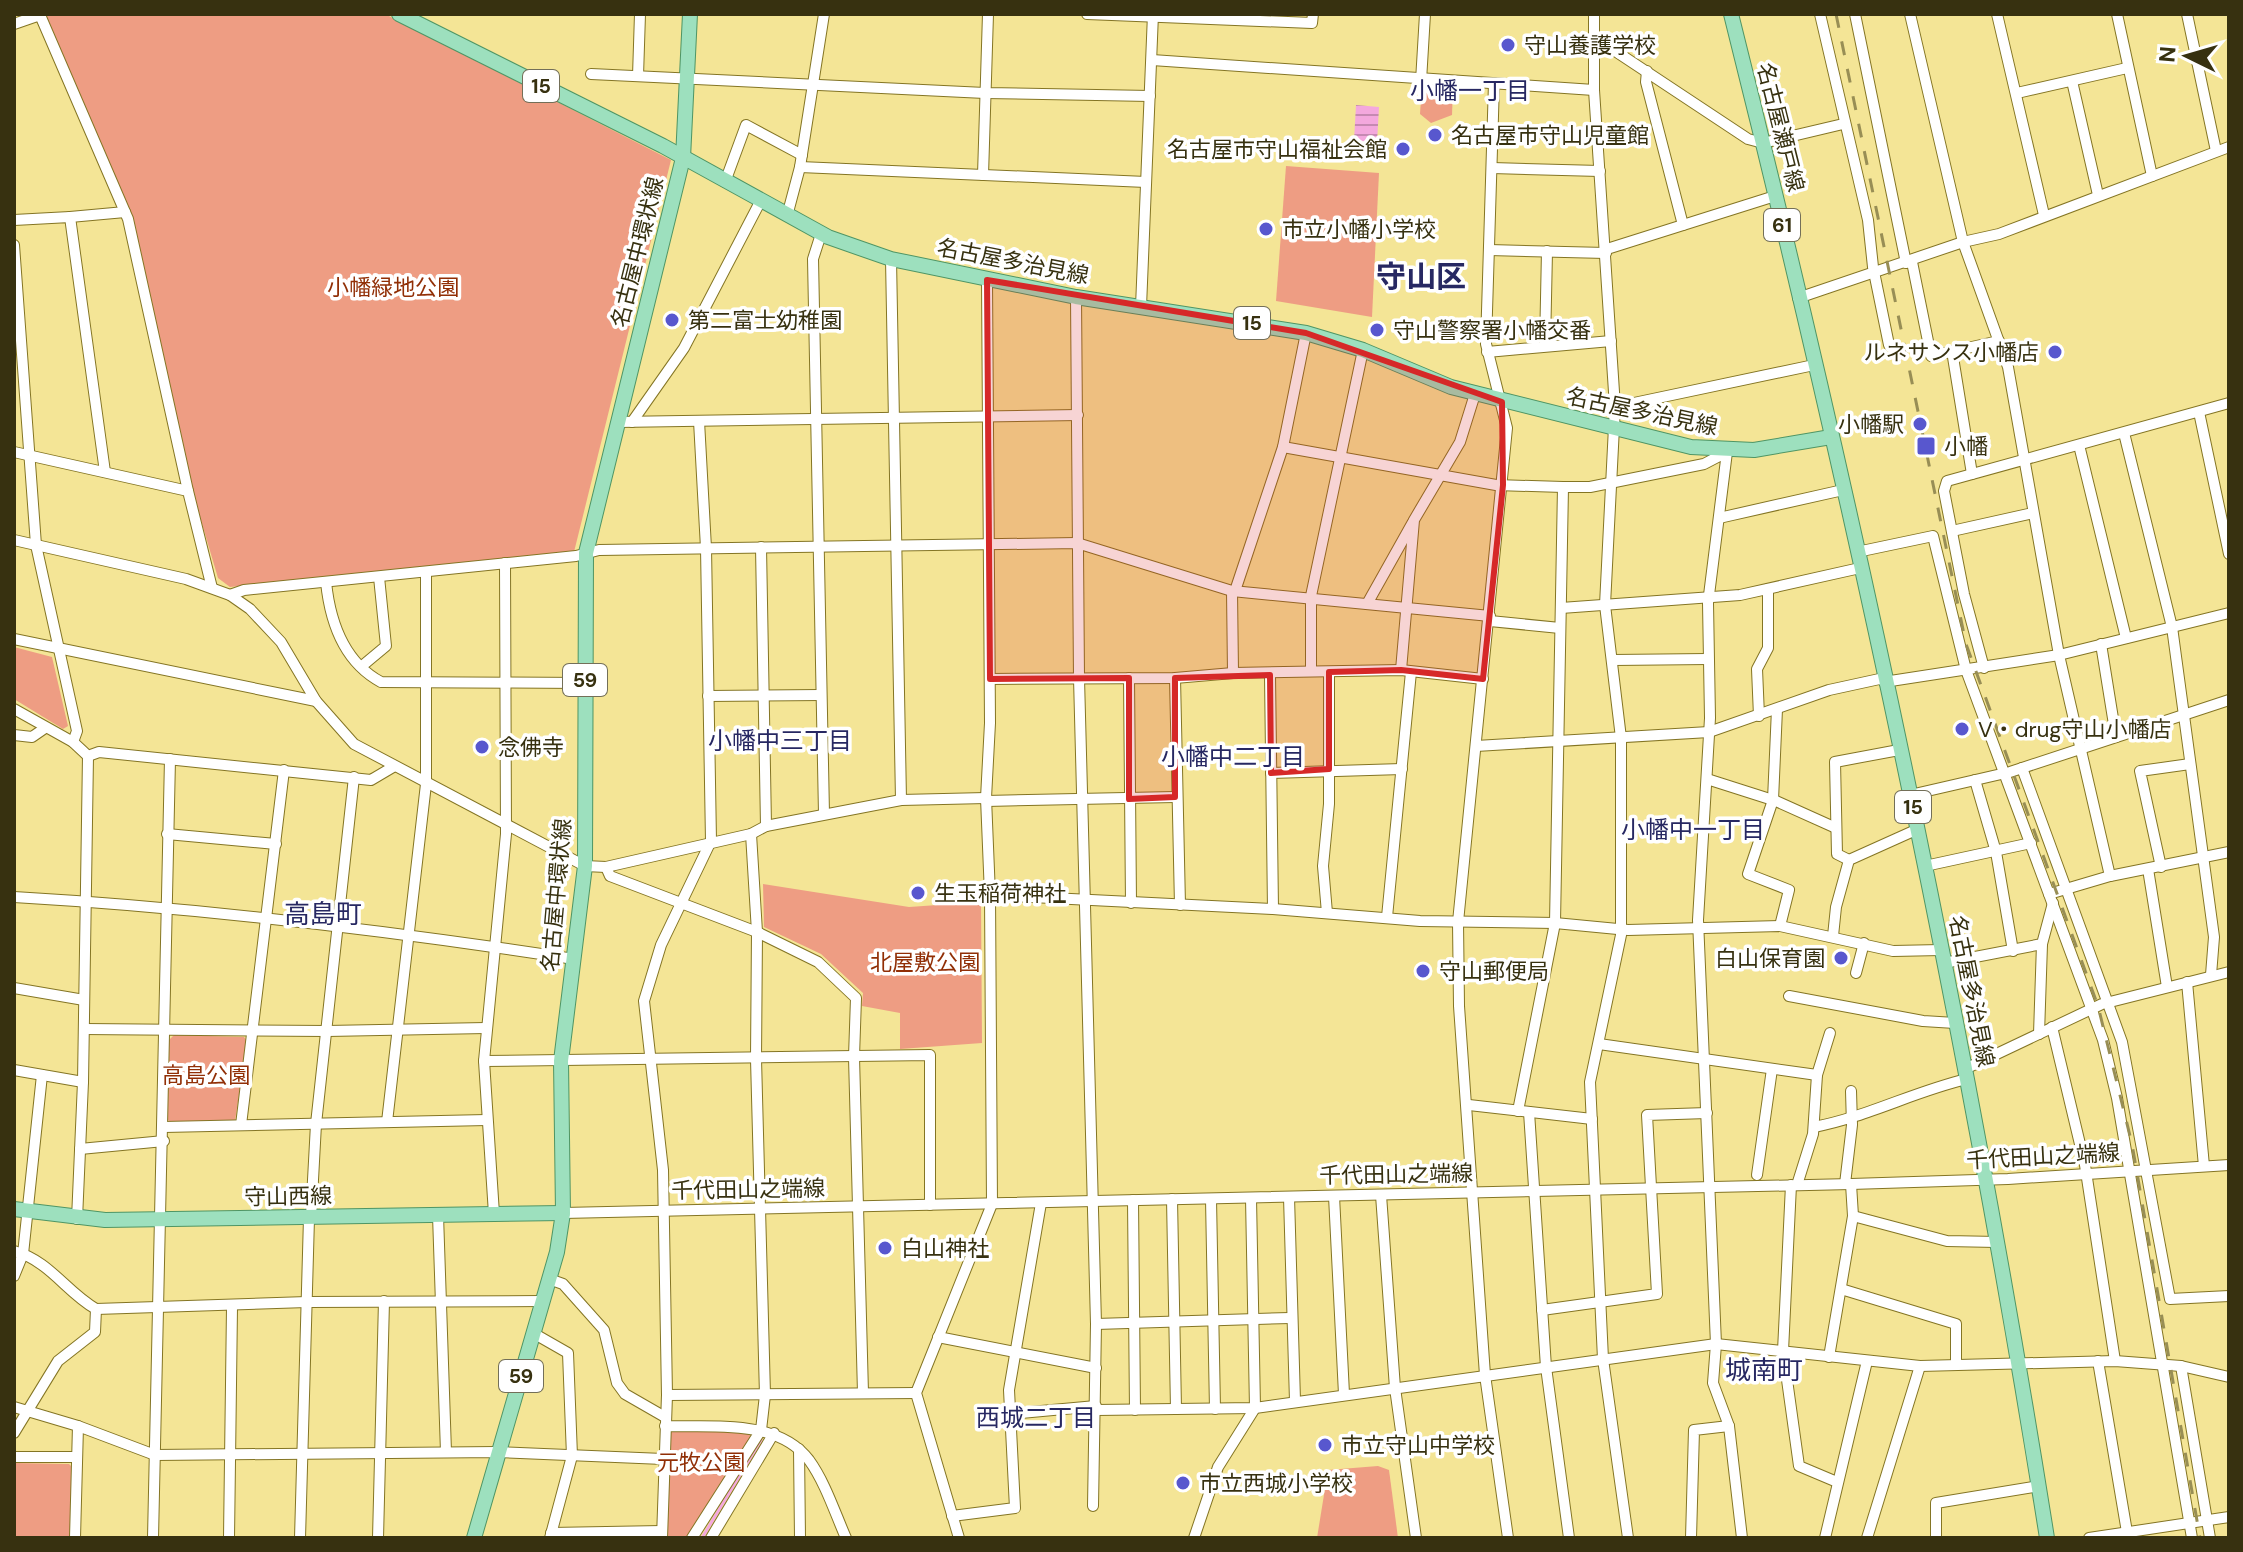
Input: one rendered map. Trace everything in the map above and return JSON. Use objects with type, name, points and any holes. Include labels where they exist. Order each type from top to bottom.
[{"type":"main road","name":"名古屋多治見線","points":[[399,14],[683,158],[821,234],[891,259],[1076,297],[1306,333],[1363,350],[1502,402],[1727,452],[1833,437],[1918,829],[1987,1180],[2047,1538]]},
{"type":"main road","name":"名古屋中環状線","points":[[474,1538],[543,1301],[563,1213],[561,1061],[585,866],[586,553],[625,422],[683,158],[690,14]]},
{"type":"main road","name":"名古屋瀬戸線","points":[[1731,14],[1833,437]]},
{"type":"main road","name":"守山西線","points":[[20,1210],[77,1219],[161,1220],[563,1213]]},
{"type":"street","points":[[638,76],[640,14]]},
{"type":"street","points":[[787,216],[800,167],[824,14]]},
{"type":"street","points":[[983,175],[988,14]]},
{"type":"street","points":[[1087,14],[1312,23],[1313,14]]},
{"type":"street","points":[[1421,81],[1425,14]]},
{"type":"street","points":[[1594,14],[1594,90],[1615,407],[1605,605],[1621,738],[1620,930],[1590,1082],[1603,1359],[1628,1538]]},
{"type":"street","points":[[1820,14],[1843,124],[1868,220],[1874,271],[1889,345]]},
{"type":"street","points":[[1855,14],[1931,356],[1999,341]]},
{"type":"street","points":[[1910,14],[1963,242],[2008,367],[2059,655],[2110,876]]},
{"type":"street","points":[[1997,14],[2044,215]]},
{"type":"street","points":[[2117,14],[2152,176]]},
{"type":"street","points":[[2187,14],[2216,151]]},
{"type":"street","points":[[14,24],[40,15],[125,212],[188,491],[212,576],[212,588]]},
{"type":"street","points":[[1141,307],[1153,15]]},
{"type":"street","points":[[1594,37],[1748,139],[1763,143],[1843,124]]},
{"type":"street","points":[[1152,60],[1421,81],[1594,90]]},
{"type":"street","points":[[2017,93],[2127,68]]},
{"type":"street","points":[[1647,71],[1646,82],[1683,225]]},
{"type":"street","points":[[591,74],[985,93],[1150,96]]},
{"type":"street","points":[[2072,81],[2098,195]]},
{"type":"street","points":[[1494,83],[1487,352],[1507,428],[1458,922],[1459,1006],[1469,1105],[1485,1375],[1508,1538]]},
{"type":"street","points":[[725,182],[746,125],[802,155]]},
{"type":"street","points":[[1798,298],[1963,242],[1999,234],[2229,147]]},
{"type":"street","points":[[800,167],[1146,182]]},
{"type":"street","points":[[1492,168],[1600,171]]},
{"type":"street","points":[[1489,250],[1606,251],[1775,196]]},
{"type":"street","points":[[625,422],[684,348],[760,202]]},
{"type":"street","points":[[14,220],[125,212]]},
{"type":"street","points":[[70,217],[105,472]]},
{"type":"street","points":[[821,234],[813,259],[824,814]]},
{"type":"street","points":[[14,245],[36,545],[77,731],[73,742]]},
{"type":"street","points":[[1545,346],[1547,251]]},
{"type":"street","points":[[891,259],[901,800]]},
{"type":"street","points":[[959,1538],[916,1393],[992,1204],[990,895],[986,799],[990,776],[987,280]]},
{"type":"street","points":[[1076,297],[1079,678],[1096,1324],[1093,1506]]},
{"type":"street","points":[[1233,673],[1234,591],[1283,447],[1306,333]]},
{"type":"street","points":[[1487,352],[1611,341]]},
{"type":"street","points":[[1311,671],[1311,596],[1363,350]]},
{"type":"street","points":[[1952,351],[1972,474]]},
{"type":"street","points":[[1615,407],[1814,365]]},
{"type":"street","points":[[1367,604],[1460,442],[1475,394]]},
{"type":"street","points":[[1984,668],[1964,594],[1944,491],[1947,481],[2229,403]]},
{"type":"street","points":[[2199,412],[2225,523],[2229,554]]},
{"type":"street","points":[[625,422],[1078,415]]},
{"type":"street","points":[[533,1333],[568,1353],[572,1456],[550,1535],[662,1535],[667,1395],[663,1170],[644,1001],[650,972],[711,841],[706,548],[699,421]]},
{"type":"street","points":[[2124,433],[2172,627],[2214,937],[2211,975]]},
{"type":"street","points":[[2079,445],[2126,638]]},
{"type":"street","points":[[1283,447],[1503,485],[1563,487],[1611,483],[1704,464],[1727,452]]},
{"type":"street","points":[[14,452],[188,491]]},
{"type":"street","points":[[1727,452],[1708,598],[1709,732],[1698,928],[1716,1344],[1713,1383],[1729,1426],[1742,1538]]},
{"type":"street","points":[[1563,487],[1555,923],[1524,1112],[1534,1191],[1546,1367],[1569,1538]]},
{"type":"street","points":[[1719,518],[1843,490]]},
{"type":"street","points":[[1952,531],[2033,513]]},
{"type":"street","points":[[1387,917],[1402,769],[1414,520]]},
{"type":"street","points":[[1857,552],[1933,536],[1966,670],[2093,1008],[2117,1098],[2192,1538]]},
{"type":"street","points":[[14,540],[230,595],[250,609],[281,642],[316,701],[354,744],[585,866],[606,867],[751,834],[766,826],[901,800],[1175,797]]},
{"type":"street","points":[[230,595],[244,590],[586,553],[896,544],[1077,543],[1234,591],[1409,607],[1560,628]]},
{"type":"street","points":[[761,547],[766,826]]},
{"type":"street","points":[[494,1214],[484,1061],[506,825],[505,563]]},
{"type":"street","points":[[1561,608],[1708,598],[1768,589],[1860,568]]},
{"type":"street","points":[[387,1122],[426,784],[426,572]]},
{"type":"street","points":[[362,666],[386,646],[379,577]]},
{"type":"street","points":[[326,582],[329,618],[342,642],[362,666],[381,682],[585,683]]},
{"type":"street","points":[[1759,716],[1757,669],[1768,648],[1768,589]]},
{"type":"street","points":[[1476,746],[1709,732],[1829,690],[2059,655],[2229,613]]},
{"type":"street","points":[[14,639],[316,701]]},
{"type":"street","points":[[2101,644],[2116,737]]},
{"type":"street","points":[[1613,660],[1708,659]]},
{"type":"street","points":[[990,679],[1175,678],[1311,671],[1406,671],[1483,679]]},
{"type":"street","points":[[1327,913],[1323,866],[1329,769],[1329,673]]},
{"type":"street","points":[[1270,675],[1273,909]]},
{"type":"street","points":[[1129,678],[1131,903]]},
{"type":"street","points":[[1175,678],[1175,797],[1180,905]]},
{"type":"street","points":[[708,696],[821,695]]},
{"type":"street","points":[[1910,795],[2022,768],[2229,700]]},
{"type":"street","points":[[14,709],[73,742],[88,756],[83,1082],[77,1219]]},
{"type":"street","points":[[1777,709],[1773,800],[1748,874],[1789,890],[1780,926]]},
{"type":"street","points":[[14,735],[32,737],[45,728]]},
{"type":"street","points":[[1849,860],[1837,854],[1835,762],[1899,750]]},
{"type":"street","points":[[88,756],[99,752],[371,780],[393,767]]},
{"type":"street","points":[[153,1538],[166,1031],[164,906],[170,759]]},
{"type":"street","points":[[2161,867],[2140,771],[2190,764]]},
{"type":"street","points":[[2022,768],[2110,1001],[2148,1169],[2170,1299],[2229,1296]]},
{"type":"street","points":[[1271,773],[1402,769]]},
{"type":"street","points":[[241,1125],[255,1030],[284,770]]},
{"type":"street","points":[[300,1538],[316,1124],[354,777]]},
{"type":"street","points":[[1707,779],[1773,800],[1836,828]]},
{"type":"street","points":[[1975,780],[1996,852],[2013,951]]},
{"type":"street","points":[[1849,860],[1918,829]]},
{"type":"street","points":[[167,834],[276,844]]},
{"type":"street","points":[[692,1538],[761,1430],[765,1395],[756,1059],[757,932],[751,834]]},
{"type":"street","points":[[1925,866],[2031,843]]},
{"type":"street","points":[[2039,1034],[2042,944],[2051,898],[2068,887],[2110,876],[2229,852]]},
{"type":"street","points":[[1833,936],[1836,907],[1849,860]]},
{"type":"street","points":[[606,867],[610,876],[757,932],[818,962],[856,998],[854,1057],[863,1393]]},
{"type":"street","points":[[2148,869],[2167,987]]},
{"type":"street","points":[[990,895],[1458,922],[1555,923],[1620,930],[1780,926],[1906,953],[1942,957],[2013,951],[2042,944]]},
{"type":"street","points":[[14,897],[164,906],[338,924],[409,932],[574,959]]},
{"type":"street","points":[[1856,973],[1864,943]]},
{"type":"street","points":[[1814,1127],[1852,1119],[1966,1074],[2052,1027],[2110,1001],[2228,972],[2229,983]]},
{"type":"street","points":[[2187,982],[2204,1166]]},
{"type":"street","points":[[14,988],[84,1000]]},
{"type":"street","points":[[1789,996],[1923,1021],[1955,1023]]},
{"type":"street","points":[[2052,1027],[2085,1174],[2115,1361]]},
{"type":"street","points":[[84,1029],[327,1031],[486,1028]]},
{"type":"street","points":[[1830,1033],[1817,1075],[1814,1127],[1794,1185],[1783,1351],[1799,1466],[1837,1482]]},
{"type":"street","points":[[1599,1044],[1817,1075]]},
{"type":"street","points":[[484,1061],[930,1055],[930,1205]]},
{"type":"street","points":[[1757,1175],[1772,1069]]},
{"type":"street","points":[[14,1070],[83,1082]]},
{"type":"street","points":[[14,1276],[20,1210],[42,1075]]},
{"type":"street","points":[[1829,1357],[1853,1216],[1848,1184],[1851,1091]]},
{"type":"street","points":[[1469,1105],[1592,1119]]},
{"type":"street","points":[[1542,1310],[1657,1294],[1647,1115],[1707,1113]]},
{"type":"street","points":[[164,1127],[487,1120]]},
{"type":"street","points":[[80,1149],[164,1141]]},
{"type":"street","name":"千代田山之端線","points":[[563,1213],[1987,1180],[2229,1165]]},
{"type":"street","points":[[1381,1195],[1395,1388],[1416,1538]]},
{"type":"street","points":[[1334,1196],[1344,1394]]},
{"type":"street","points":[[1289,1197],[1290,1318],[1295,1401]]},
{"type":"street","points":[[1194,1538],[1218,1467],[1255,1408],[1251,1198]]},
{"type":"street","points":[[1172,1199],[1176,1409]]},
{"type":"street","points":[[1211,1199],[1215,1409]]},
{"type":"street","points":[[1133,1200],[1135,1410]]},
{"type":"street","points":[[952,1516],[1015,1508],[1009,1390],[1041,1203]]},
{"type":"street","points":[[438,1215],[446,1452]]},
{"type":"street","points":[[1853,1216],[1947,1241],[1997,1242]]},
{"type":"street","points":[[18,1252],[54,1271],[76,1298],[96,1309],[232,1307],[307,1302],[543,1301]]},
{"type":"street","points":[[549,1279],[563,1284],[604,1330],[617,1383],[625,1394],[665,1421],[761,1430],[774,1433],[799,1449],[811,1462],[846,1538]]},
{"type":"street","points":[[1841,1289],[1920,1316],[1956,1324],[1956,1364]]},
{"type":"street","points":[[378,1538],[384,1301]]},
{"type":"street","points":[[229,1538],[232,1307]]},
{"type":"street","points":[[14,1433],[58,1361],[95,1332],[96,1309]]},
{"type":"street","points":[[1096,1324],[1290,1318]]},
{"type":"street","points":[[938,1337],[1096,1368]]},
{"type":"street","points":[[1009,1414],[1096,1408],[1255,1408],[1716,1344],[1920,1366],[2115,1361],[2181,1366],[2229,1377]]},
{"type":"street","points":[[1825,1538],[1867,1361]]},
{"type":"street","points":[[2098,1361],[2127,1535]]},
{"type":"street","points":[[1867,1538],[1920,1366]]},
{"type":"street","points":[[2181,1366],[2210,1538]]},
{"type":"street","points":[[667,1395],[916,1393]]},
{"type":"street","points":[[14,1407],[78,1426],[155,1455],[498,1452],[663,1459]]},
{"type":"street","points":[[75,1538],[78,1426]]},
{"type":"street","points":[[1691,1538],[1694,1430],[1729,1426]]},
{"type":"street","points":[[711,1538],[774,1433]]},
{"type":"street","points":[[799,1449],[800,1538]]},
{"type":"street","points":[[14,1457],[77,1457]]},
{"type":"street","points":[[1936,1538],[1936,1503],[2039,1486]]},
{"type":"street","points":[[2089,1538],[2127,1535],[2189,1521],[2229,1517]]},
{"type":"highlighted area","points":[[987,280],[1306,333],[1502,402],[1503,485],[1483,679],[1401,670],[1329,672],[1329,769],[1271,773],[1270,675],[1175,678],[1175,797],[1129,799],[1129,678],[990,679]]},
{"type":"green space","name":"小幡緑地公園","points":[[44,14],[385,14],[671,160],[574,552],[230,587],[218,578],[185,466],[132,215]]},
{"type":"green space","points":[[1422,84],[1453,87],[1452,115],[1431,123],[1420,114]]},
{"type":"green space","points":[[1286,166],[1379,173],[1372,317],[1276,301]]},
{"type":"green space","points":[[14,647],[52,657],[68,726],[63,729],[14,699]]},
{"type":"green space","name":"北屋敷公園","points":[[763,884],[909,907],[981,902],[982,1043],[900,1049],[900,1013],[862,1006],[863,993],[821,954],[764,927]]},
{"type":"green space","name":"高島公園","points":[[174,1035],[244,1037],[247,1041],[235,1121],[171,1123],[167,1119],[169,1040]]},
{"type":"green space","name":"元牧公園","points":[[671,1429],[752,1433],[753,1438],[690,1538],[667,1538]]},
{"type":"green space","points":[[14,1463],[69,1464],[72,1467],[71,1538],[14,1538]]},
{"type":"green space","points":[[1378,1466],[1389,1470],[1398,1538],[1317,1538],[1328,1470]]},
{"type":"shaded area","points":[[1356,105],[1379,107],[1377,143],[1354,141]]},
{"type":"waterway","points":[[702,1538],[761,1440]]},
{"type":"railway","points":[[1836,14],[1966,644],[2098,1006],[2132,1144],[2200,1538]]},
{"type":"place","name":"守山養護学校","points":[[1508,45]]},
{"type":"place","name":"名古屋市守山児童館","points":[[1435,135]]},
{"type":"place","name":"名古屋市守山福祉会館","points":[[1403,149]]},
{"type":"place","name":"市立小幡小学校","points":[[1266,229]]},
{"type":"place","name":"第二富士幼稚園","points":[[672,320]]},
{"type":"place","name":"守山警察署小幡交番","points":[[1377,330]]},
{"type":"place","name":"ルネサンス小幡店","points":[[2055,352]]},
{"type":"place","name":"小幡駅","points":[[1920,424]]},
{"type":"place","name":"小幡","points":[[1926,446]]},
{"type":"place","name":"V・drug守山小幡店","points":[[1962,729]]},
{"type":"place","name":"念佛寺","points":[[482,747]]},
{"type":"place","name":"生玉稲荷神社","points":[[918,893]]},
{"type":"place","name":"白山保育園","points":[[1841,958]]},
{"type":"place","name":"守山郵便局","points":[[1423,971]]},
{"type":"place","name":"白山神社","points":[[885,1248]]},
{"type":"place","name":"市立守山中学校","points":[[1325,1445]]},
{"type":"place","name":"市立西城小学校","points":[[1183,1483]]},
{"type":"district","name":"小幡一丁目","points":[[1470,91]]},
{"type":"district","name":"守山区","points":[[1421,277]]},
{"type":"district","name":"小幡中三丁目","points":[[780,741]]},
{"type":"district","name":"小幡中二丁目","points":[[1233,757]]},
{"type":"district","name":"小幡中一丁目","points":[[1693,830]]},
{"type":"district","name":"高島町","points":[[323,914]]},
{"type":"district","name":"城南町","points":[[1764,1370]]},
{"type":"district","name":"西城二丁目","points":[[1036,1418]]}]
